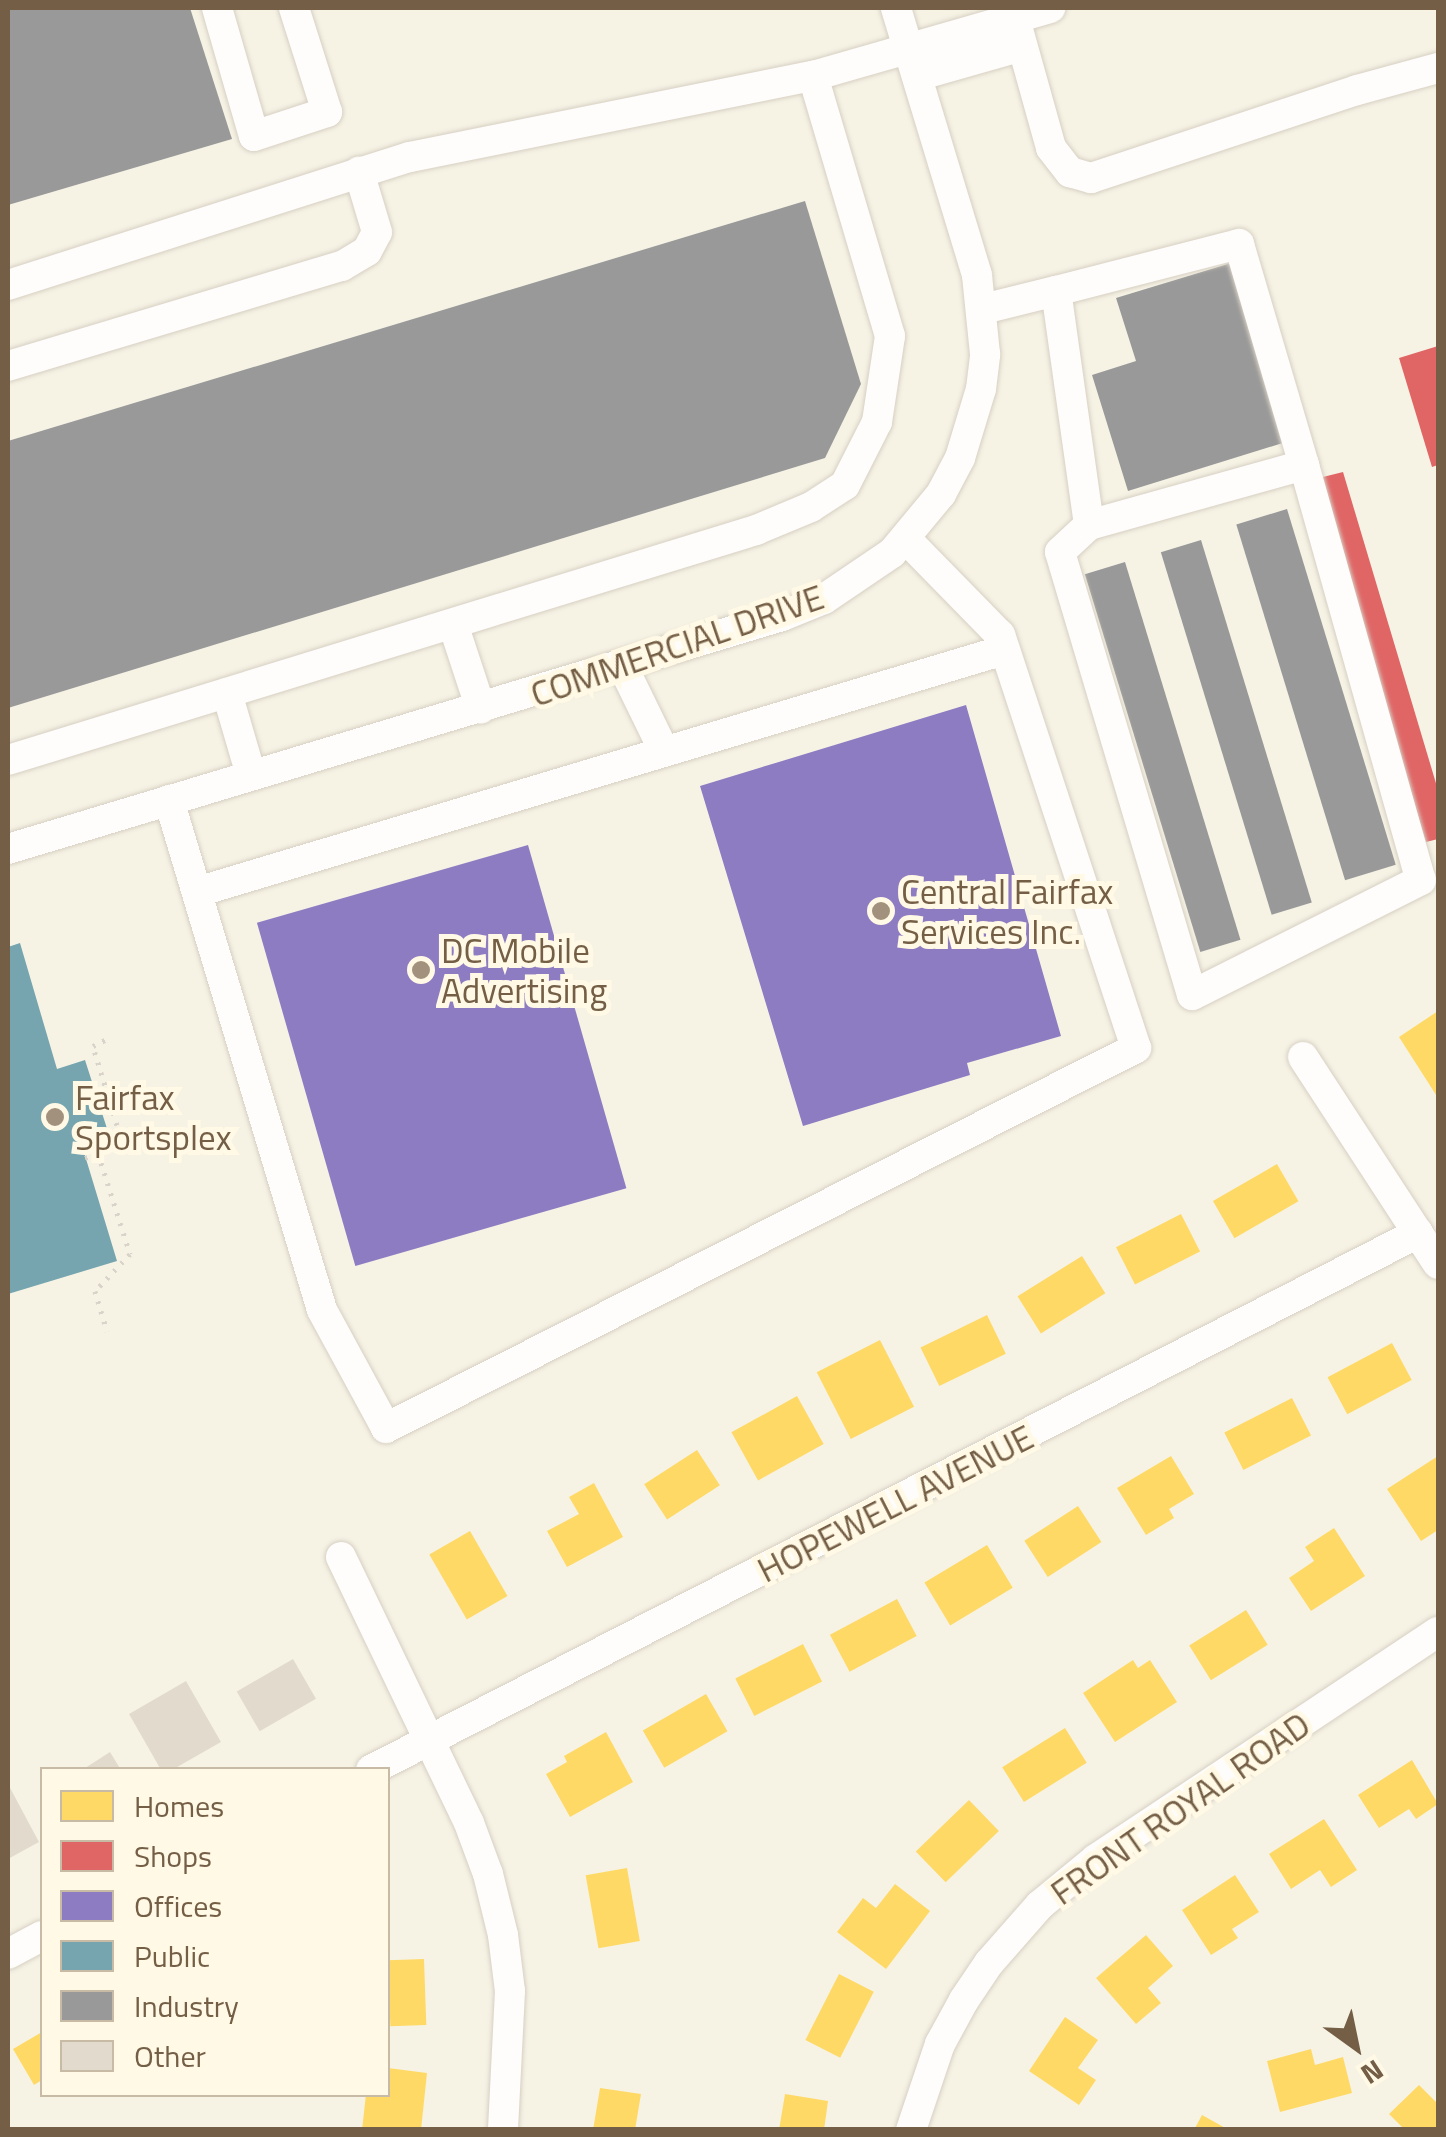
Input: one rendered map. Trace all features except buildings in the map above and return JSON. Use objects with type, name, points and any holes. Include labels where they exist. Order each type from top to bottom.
[{"type":"street","points":[[217,8],[254,136],[327,112],[294,8]]},
{"type":"street","name":"COMMERCIAL DRIVE","points":[[8,849],[623,667],[824,599],[864,576],[906,538],[940,494],[972,424],[984,354],[983,309],[896,8]]},
{"type":"street","points":[[8,284],[410,156],[813,76],[913,63],[1050,8]]},
{"type":"street","points":[[1016,24],[1052,148],[1070,172],[1091,178],[1358,90],[1438,68]]},
{"type":"street","points":[[8,760],[756,530],[811,507],[846,485],[877,422],[890,336],[813,76]]},
{"type":"street","points":[[8,366],[342,266],[366,251],[377,232],[360,172]]},
{"type":"street","points":[[983,309],[1238,244],[1304,465],[1422,880],[1192,995],[1060,552],[1089,525],[1304,465]]},
{"type":"street","points":[[1056,291],[1089,525]]},
{"type":"street","points":[[169,800],[322,1310],[386,1428],[1136,1048],[1000,635],[906,538]]},
{"type":"street","points":[[453,624],[481,709]]},
{"type":"street","points":[[197,892],[650,753],[1004,650]]},
{"type":"street","points":[[623,667],[650,753]]},
{"type":"street","points":[[227,693],[251,775]]},
{"type":"street","points":[[1302,1057],[1438,1264]]},
{"type":"street","name":"HOPEWELL AVENUE","points":[[376,1767],[1418,1234]]},
{"type":"street","points":[[341,1558],[469,1823],[503,1935],[511,2032],[503,2130]]},
{"type":"street","name":"FRONT ROYAL ROAD","points":[[911,2130],[940,2044],[964,2000],[1040,1905],[1096,1859],[1438,1632]]},
{"type":"street","points":[[8,1954],[40,1937]]},
{"type":"path","points":[[86,1158],[123,1144],[93,1046],[111,1037]]},
{"type":"path","points":[[96,1094],[108,1091]]},
{"type":"path","points":[[98,1154],[130,1254],[96,1292],[106,1331]]},
{"type":"place","name":"Central Fairfax Services Inc.","points":[[881,911]]},
{"type":"place","name":"DC Mobile Advertising","points":[[421,970]]},
{"type":"place","name":"Fairfax Sportsplex","points":[[55,1117]]}]
